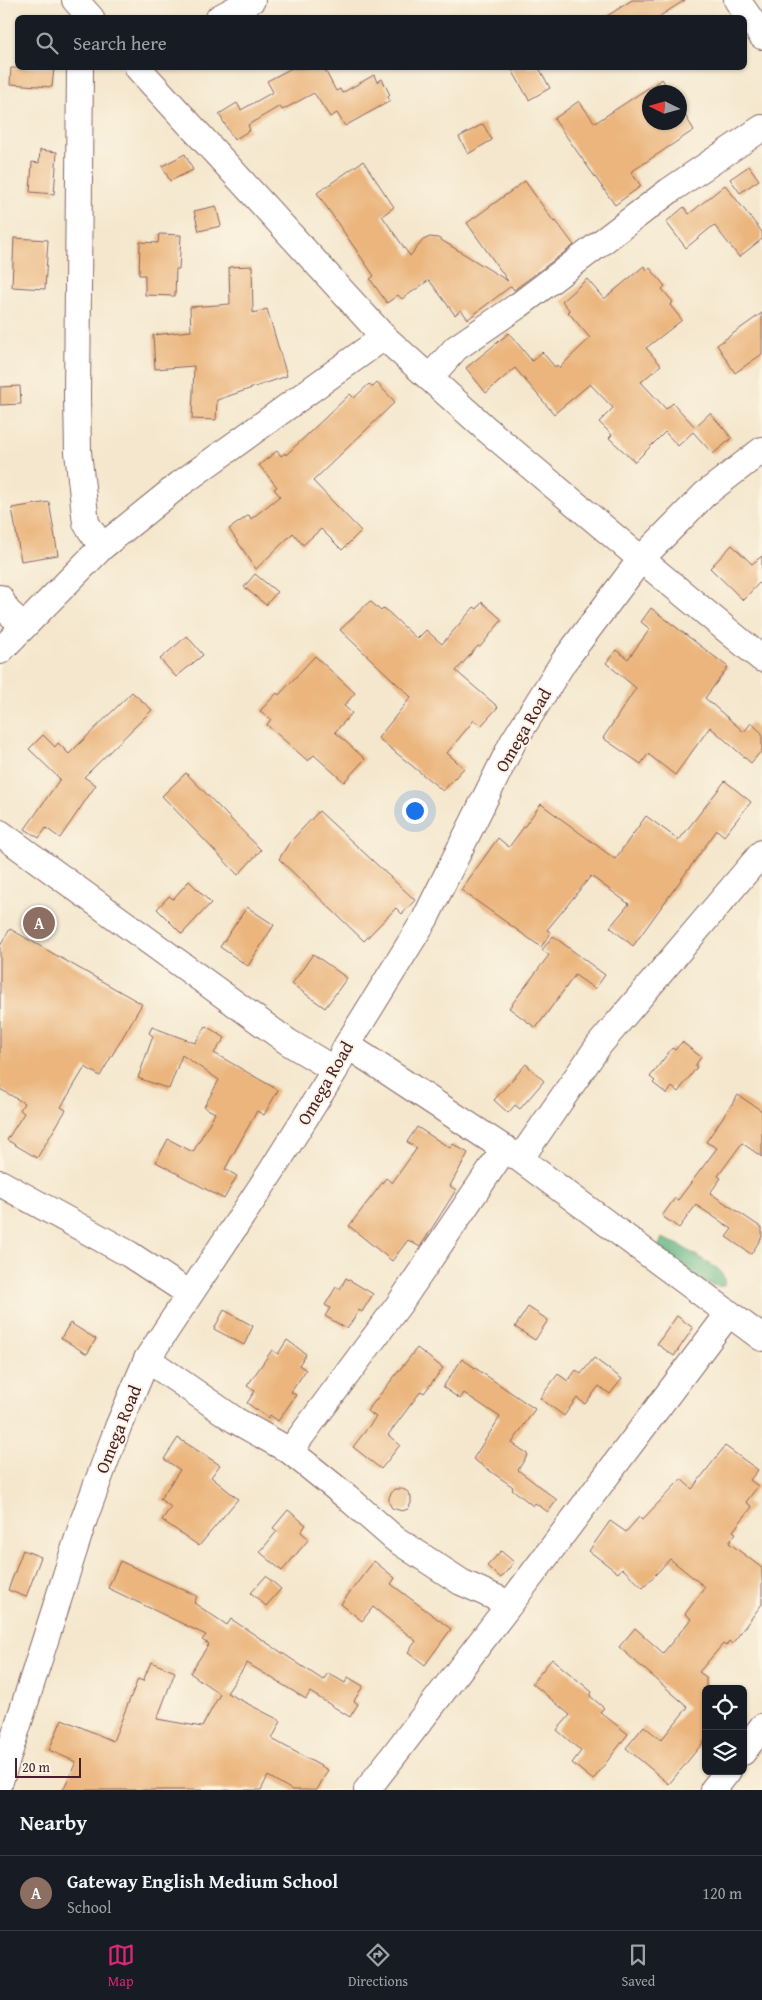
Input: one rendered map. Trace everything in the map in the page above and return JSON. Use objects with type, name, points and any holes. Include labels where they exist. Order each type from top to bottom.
[{"type":"street","points":[[224,15],[252,0]]},
{"type":"street","points":[[737,0],[762,36]]},
{"type":"street","points":[[80,70],[76,396],[78,452],[86,523],[102,547]]},
{"type":"street","points":[[140,70],[384,337],[486,428],[762,658]]},
{"type":"street","points":[[430,377],[456,348],[519,305],[669,191],[762,128]]},
{"type":"street","points":[[0,651],[102,547],[180,484],[384,337]]},
{"type":"street","name":"Omega Road","points":[[0,1781],[84,1519],[118,1427],[147,1359],[271,1172],[335,1070],[347,1045],[425,919],[513,742],[564,661],[641,559],[706,494],[762,450]]},
{"type":"street","points":[[0,598],[7,611],[24,626]]},
{"type":"street","points":[[0,833],[288,1042],[335,1070]]},
{"type":"street","points":[[290,1451],[512,1154],[599,1045],[762,853]]},
{"type":"street","points":[[347,1045],[512,1154],[762,1338]]},
{"type":"street","points":[[0,1184],[129,1254],[190,1294]]},
{"type":"street","points":[[367,1790],[729,1313]]},
{"type":"street","points":[[147,1359],[235,1420],[290,1451],[395,1539],[461,1582],[510,1604]]},
{"type":"street","points":[[747,1747],[762,1726]]},
{"type":"street","points":[[713,1790],[725,1775]]},
{"type":"green space","points":[[662,1238],[679,1245],[718,1269],[725,1279],[724,1286],[707,1283],[680,1267],[658,1248]]},
{"type":"building","points":[[632,0],[685,0],[662,15],[609,15]]},
{"type":"building","points":[[11,68],[15,68],[15,70],[54,70],[52,87],[10,84]]},
{"type":"building","points":[[288,70],[325,70],[336,91],[340,89],[342,93],[374,75],[377,82],[382,79],[390,95],[388,97],[390,101],[345,126],[337,113],[330,117],[314,93],[282,110],[280,106],[248,125],[250,130],[234,140],[219,114],[237,103],[241,110],[273,92],[267,81]]},
{"type":"building","points":[[512,70],[540,70],[550,88],[529,100]]},
{"type":"building","points":[[662,79],[666,85],[653,85]]},
{"type":"building","points":[[642,92],[642,130],[687,130],[687,118],[694,130],[631,172],[641,186],[615,205],[554,119],[579,101],[595,123]]},
{"type":"building","points":[[483,124],[492,140],[468,154],[459,137]]},
{"type":"building","points":[[40,150],[57,152],[54,194],[30,192],[32,162],[39,163]]},
{"type":"building","points":[[185,154],[193,170],[170,181],[162,166]]},
{"type":"building","points":[[363,161],[394,207],[382,216],[410,256],[423,240],[430,237],[438,238],[508,281],[467,223],[525,181],[554,222],[556,221],[574,245],[514,290],[511,286],[468,319],[461,310],[455,315],[429,280],[402,299],[398,295],[387,303],[370,279],[374,276],[317,193]]},
{"type":"building","points":[[749,166],[759,180],[740,193],[730,179]]},
{"type":"building","points":[[725,185],[762,232],[762,239],[739,257],[714,225],[686,248],[666,222],[684,207],[689,214]]},
{"type":"building","points":[[216,206],[221,226],[199,231],[194,211]]},
{"type":"building","points":[[159,234],[181,235],[179,269],[176,269],[175,296],[145,295],[145,275],[139,275],[140,242],[158,243]]},
{"type":"building","points":[[14,238],[48,240],[45,289],[12,287]]},
{"type":"building","points":[[252,266],[253,313],[267,309],[287,376],[217,400],[216,420],[192,419],[194,366],[155,369],[153,335],[191,331],[190,307],[230,304],[229,267]]},
{"type":"building","points":[[644,266],[647,270],[650,268],[665,286],[662,289],[673,302],[670,305],[682,320],[646,348],[661,365],[641,382],[666,409],[673,403],[695,427],[710,413],[732,438],[713,454],[693,432],[678,446],[665,432],[635,462],[609,438],[612,435],[599,422],[613,408],[590,384],[554,414],[515,368],[486,393],[466,368],[509,333],[532,361],[542,352],[555,367],[557,365],[559,368],[590,338],[568,312],[570,311],[562,301],[587,279],[604,299]]},
{"type":"building","points":[[762,313],[762,354],[735,373],[717,345]]},
{"type":"building","points":[[377,383],[395,402],[313,481],[361,531],[342,550],[321,529],[303,545],[293,533],[256,569],[229,529],[249,515],[251,519],[280,496],[274,489],[277,487],[259,465],[277,451],[281,456],[285,453],[286,455],[350,394],[354,398],[369,384],[373,387]]},
{"type":"building","points":[[20,386],[21,404],[0,405],[0,387]]},
{"type":"building","points":[[49,502],[58,555],[21,561],[12,508]]},
{"type":"building","points":[[732,545],[752,564],[762,556],[762,580],[743,600],[710,568]]},
{"type":"building","points":[[255,574],[277,592],[266,605],[244,587]]},
{"type":"building","points":[[370,601],[381,611],[384,608],[417,639],[426,630],[442,644],[474,607],[477,609],[482,602],[502,620],[480,647],[478,646],[456,671],[498,707],[481,726],[474,720],[447,753],[464,768],[443,791],[378,738],[411,697],[340,630]]},
{"type":"building","points":[[651,608],[728,667],[705,698],[744,732],[751,723],[762,733],[762,750],[751,763],[710,727],[675,775],[648,754],[641,764],[603,738],[636,688],[606,663],[616,650],[628,659],[650,629],[641,622]]},
{"type":"building","points":[[187,636],[203,655],[176,677],[160,659]]},
{"type":"building","points":[[315,656],[355,693],[344,706],[352,713],[335,732],[365,759],[344,782],[314,755],[308,761],[267,725],[271,719],[260,711],[277,693],[279,695]]},
{"type":"building","points":[[132,692],[152,710],[84,777],[96,785],[60,838],[46,828],[39,838],[25,829],[60,779],[29,749],[43,735],[55,747],[58,743],[69,754]]},
{"type":"building","points":[[186,773],[261,850],[238,875],[162,796]]},
{"type":"building","points":[[725,781],[751,802],[724,836],[717,830],[633,946],[610,927],[629,904],[591,876],[547,930],[551,933],[541,947],[461,890],[498,838],[509,847],[541,804],[615,859],[646,816],[679,840]]},
{"type":"building","points":[[319,811],[415,900],[402,914],[396,908],[364,941],[279,859],[289,843]]},
{"type":"building","points":[[189,881],[211,903],[182,934],[157,909],[169,896],[173,899]]},
{"type":"building","points":[[247,907],[274,925],[248,966],[220,947]]},
{"type":"building","points":[[10,929],[142,1004],[100,1076],[85,1067],[61,1107],[66,1110],[37,1158],[7,1140],[24,1113],[20,1110],[24,1103],[0,1089],[0,946]]},
{"type":"building","points":[[553,936],[605,975],[595,989],[575,975],[536,1028],[509,1008],[549,955],[542,950]]},
{"type":"building","points":[[313,954],[347,978],[325,1008],[292,984]]},
{"type":"building","points":[[206,1026],[225,1038],[214,1053],[278,1090],[264,1115],[257,1111],[225,1169],[237,1176],[224,1199],[156,1162],[168,1139],[193,1152],[215,1113],[204,1107],[219,1080],[182,1055],[169,1089],[138,1078],[153,1036],[149,1033],[152,1027],[195,1043]]},
{"type":"building","points":[[682,1042],[701,1057],[695,1066],[697,1067],[678,1092],[672,1087],[667,1094],[653,1083],[655,1081],[650,1077],[672,1048],[675,1050]]},
{"type":"building","points":[[526,1064],[544,1081],[520,1109],[515,1105],[508,1113],[494,1100]]},
{"type":"building","points":[[738,1095],[762,1111],[762,1157],[742,1143],[718,1176],[721,1178],[710,1193],[762,1228],[762,1237],[751,1254],[726,1237],[732,1229],[696,1205],[679,1228],[662,1216],[675,1198],[678,1200],[717,1148],[706,1142]]},
{"type":"building","points":[[417,1127],[450,1148],[453,1144],[468,1153],[450,1186],[456,1190],[420,1247],[408,1240],[392,1261],[349,1226],[386,1178],[392,1183],[417,1148],[407,1142]]},
{"type":"building","points":[[346,1278],[373,1294],[362,1312],[359,1310],[347,1329],[325,1316],[330,1308],[325,1305],[336,1287],[340,1289]]},
{"type":"building","points":[[528,1307],[548,1320],[535,1340],[515,1327]]},
{"type":"building","points":[[224,1310],[253,1326],[244,1345],[214,1329]]},
{"type":"building","points":[[677,1316],[693,1328],[674,1356],[657,1344]]},
{"type":"building","points":[[70,1323],[96,1339],[87,1354],[61,1338]]},
{"type":"building","points":[[287,1340],[306,1354],[299,1365],[306,1370],[291,1392],[296,1395],[278,1421],[270,1415],[268,1418],[247,1403],[255,1391],[247,1386],[272,1350],[278,1354]]},
{"type":"building","points":[[417,1348],[443,1368],[424,1393],[421,1391],[388,1435],[400,1445],[381,1469],[353,1447],[376,1417],[367,1411]]},
{"type":"building","points":[[594,1358],[622,1379],[610,1394],[599,1386],[585,1404],[577,1398],[564,1416],[540,1398],[558,1374],[568,1381],[576,1370],[581,1374]]},
{"type":"building","points":[[462,1359],[535,1409],[512,1443],[528,1454],[518,1470],[557,1500],[548,1512],[535,1503],[533,1506],[512,1489],[513,1487],[473,1459],[500,1417],[464,1393],[460,1399],[443,1387]]},
{"type":"building","points":[[178,1438],[220,1465],[211,1477],[238,1499],[199,1546],[162,1520],[171,1507],[160,1499],[180,1470],[164,1459]]},
{"type":"building","points":[[725,1446],[758,1470],[750,1480],[758,1486],[746,1502],[752,1507],[733,1531],[736,1533],[729,1543],[762,1568],[762,1604],[732,1644],[729,1641],[726,1646],[723,1644],[699,1672],[706,1677],[706,1685],[702,1685],[702,1744],[669,1784],[626,1748],[644,1726],[661,1740],[688,1707],[619,1647],[635,1628],[663,1653],[691,1619],[685,1614],[705,1587],[670,1559],[643,1588],[622,1568],[618,1573],[589,1551],[610,1521],[626,1532],[639,1517],[642,1520],[681,1479],[692,1489]]},
{"type":"building","points":[[394,1489],[403,1489],[408,1492],[411,1497],[411,1503],[408,1509],[402,1511],[392,1508],[389,1503],[389,1497]]},
{"type":"building","points":[[288,1510],[306,1525],[301,1532],[309,1539],[282,1571],[260,1552],[277,1531],[273,1528]]},
{"type":"building","points":[[23,1550],[41,1557],[26,1597],[8,1590]]},
{"type":"building","points":[[501,1551],[514,1562],[501,1578],[487,1566]]},
{"type":"building","points":[[120,1561],[197,1596],[194,1603],[227,1625],[231,1619],[323,1680],[328,1673],[345,1683],[348,1677],[363,1686],[354,1701],[358,1704],[350,1717],[310,1692],[306,1699],[247,1663],[227,1693],[281,1721],[272,1739],[328,1770],[317,1790],[292,1790],[268,1776],[261,1790],[63,1790],[76,1762],[49,1750],[62,1719],[113,1741],[138,1679],[143,1681],[151,1662],[175,1672],[157,1719],[202,1727],[220,1694],[190,1673],[209,1644],[202,1640],[206,1635],[108,1588]]},
{"type":"building","points":[[374,1561],[395,1578],[391,1584],[451,1629],[425,1665],[408,1652],[416,1641],[373,1607],[362,1621],[341,1604]]},
{"type":"building","points":[[266,1576],[281,1589],[266,1606],[251,1593]]},
{"type":"building","points":[[552,1659],[592,1692],[590,1696],[604,1708],[600,1712],[628,1734],[593,1780],[572,1763],[581,1751],[557,1730],[570,1715],[532,1683]]},
{"type":"place","name":"Gateway English Medium School","points":[[39,923]]}]
